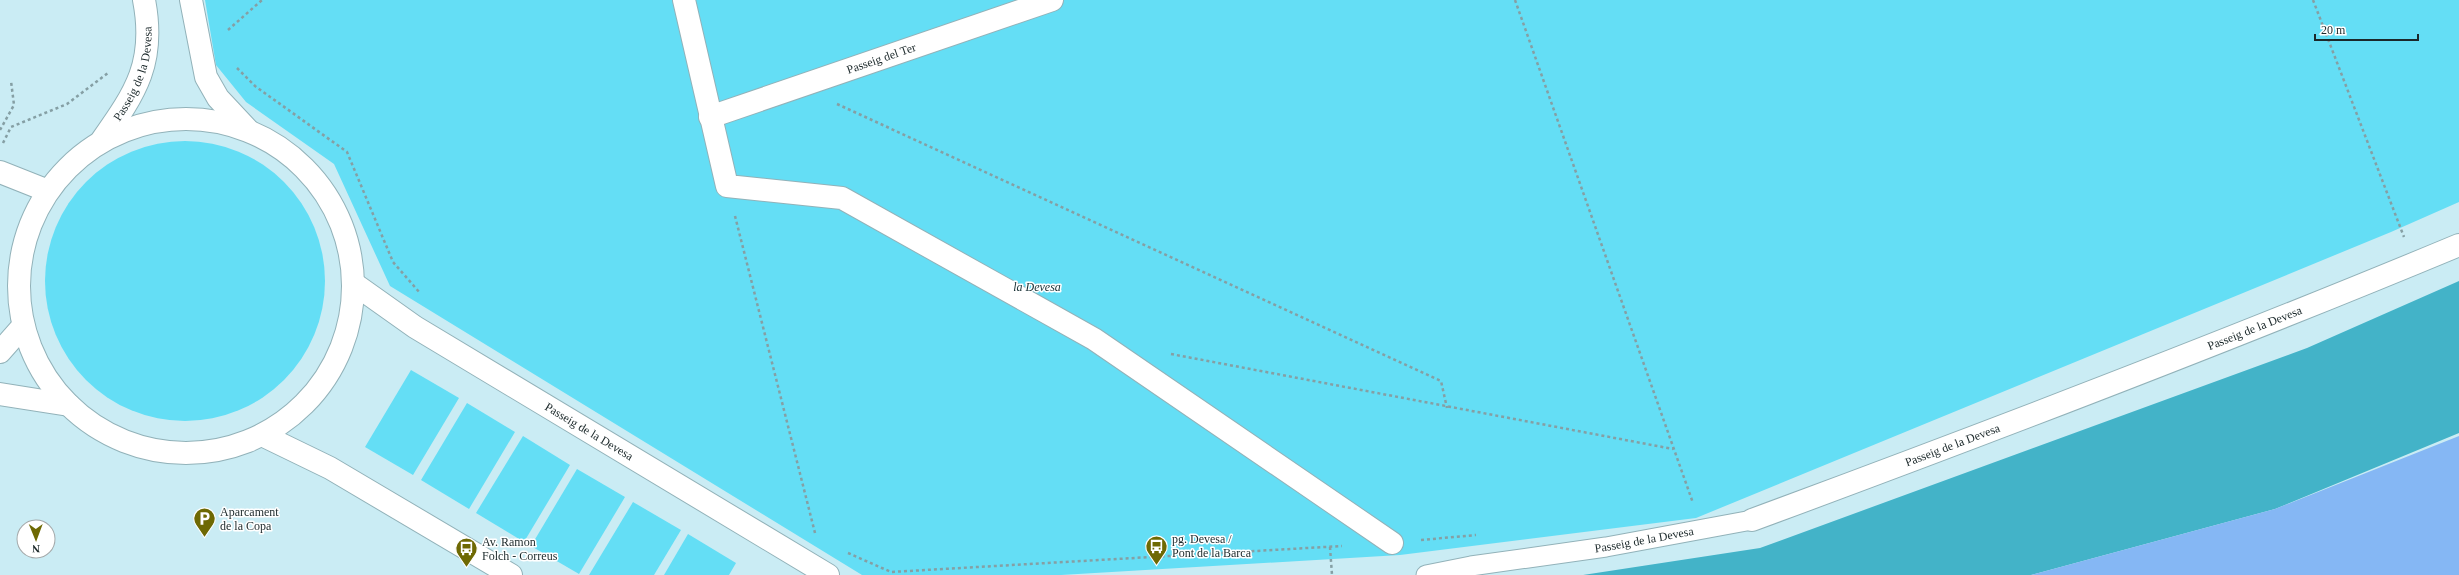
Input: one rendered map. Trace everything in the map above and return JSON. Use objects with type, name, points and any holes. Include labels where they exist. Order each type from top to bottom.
[{"type":"street","name":"Passeig de la Devesa","points":[[101,141],[136,89],[148,42],[144,0]]},
{"type":"street","points":[[191,0],[206,77],[218,98],[249,131]]},
{"type":"street","points":[[684,0],[710,117],[728,186],[842,198],[1094,339],[1392,543]]},
{"type":"street","name":"Passeig del Ter","points":[[710,117],[1052,0]]},
{"type":"street","points":[[189,118],[220,122],[249,131],[263,137],[289,154],[320,186],[342,227],[350,256],[353,283],[352,308],[346,332],[328,374],[299,409],[262,435],[217,450],[187,453],[164,452],[112,436],[93,424],[69,405],[49,381],[33,356],[23,326],[19,295],[22,250],[32,221],[48,191],[76,159],[101,141],[129,128],[172,119],[189,118]]},
{"type":"street","points":[[0,172],[48,191]]},
{"type":"street","name":"Passeig de la Devesa","points":[[1752,520],[2097,391],[2459,245]]},
{"type":"street","name":"Passeig de la Devesa","points":[[353,283],[415,327],[828,575]]},
{"type":"street","points":[[0,352],[23,326]]},
{"type":"street","points":[[0,394],[69,405]]},
{"type":"street","points":[[262,435],[330,468],[511,575]]},
{"type":"lane","name":"Passeig de la Devesa","points":[[1426,575],[1702,530],[1752,520]]},
{"type":"path","points":[[223,26],[224,33],[262,0]]},
{"type":"path","points":[[1516,0],[1702,530]]},
{"type":"path","points":[[2313,0],[2414,263]]},
{"type":"path","points":[[234,66],[255,86],[347,152],[394,262],[422,295]]},
{"type":"path","points":[[0,148],[11,127],[67,104],[109,73],[110,67]]},
{"type":"path","points":[[0,130],[14,105],[11,81]]},
{"type":"path","points":[[799,87],[1441,380],[1447,408]]},
{"type":"path","points":[[728,186],[817,538],[811,534]]},
{"type":"path","points":[[1164,353],[1447,408],[1673,449]]},
{"type":"path","points":[[844,551],[891,572],[1346,546]]},
{"type":"path","points":[[1330,547],[1332,575]]},
{"type":"green space","name":"la Devesa","points":[[205,0],[2459,0],[2459,202],[2391,232],[1696,518],[1400,555],[1061,575],[862,575],[390,286],[334,164],[246,102],[216,65]]},
{"type":"green space","points":[[185,141],[212,144],[239,152],[263,165],[284,182],[301,203],[314,227],[322,254],[325,281],[322,308],[314,335],[301,359],[284,380],[263,397],[239,410],[212,418],[185,421],[158,418],[131,410],[107,397],[86,380],[69,359],[56,335],[48,308],[45,281],[48,254],[56,227],[69,203],[86,182],[107,165],[131,152],[158,144]]},
{"type":"green space","points":[[411,370],[459,398],[413,475],[365,447]]},
{"type":"green space","points":[[467,403],[515,432],[469,509],[421,480]]},
{"type":"green space","points":[[523,436],[570,465],[524,542],[476,513]]},
{"type":"green space","points":[[577,469],[625,497],[579,574],[531,546]]},
{"type":"green space","points":[[633,502],[681,530],[654,575],[589,575]]},
{"type":"green space","points":[[688,534],[736,563],[729,575],[664,575]]},
{"type":"shaded area","points":[[2459,281],[2459,433],[2275,509],[2031,575],[1583,575],[1760,548],[2307,348]]},
{"type":"shaded area","points":[[2459,436],[2459,575],[2031,575],[2275,509]]},
{"type":"place","name":"Aparcament de la Copa","points":[[205,538]]},
{"type":"place","name":"pg. Devesa / Pont de la Barca","points":[[1157,566]]},
{"type":"place","name":"Av. Ramon Folch - Correus","points":[[466,568]]}]
